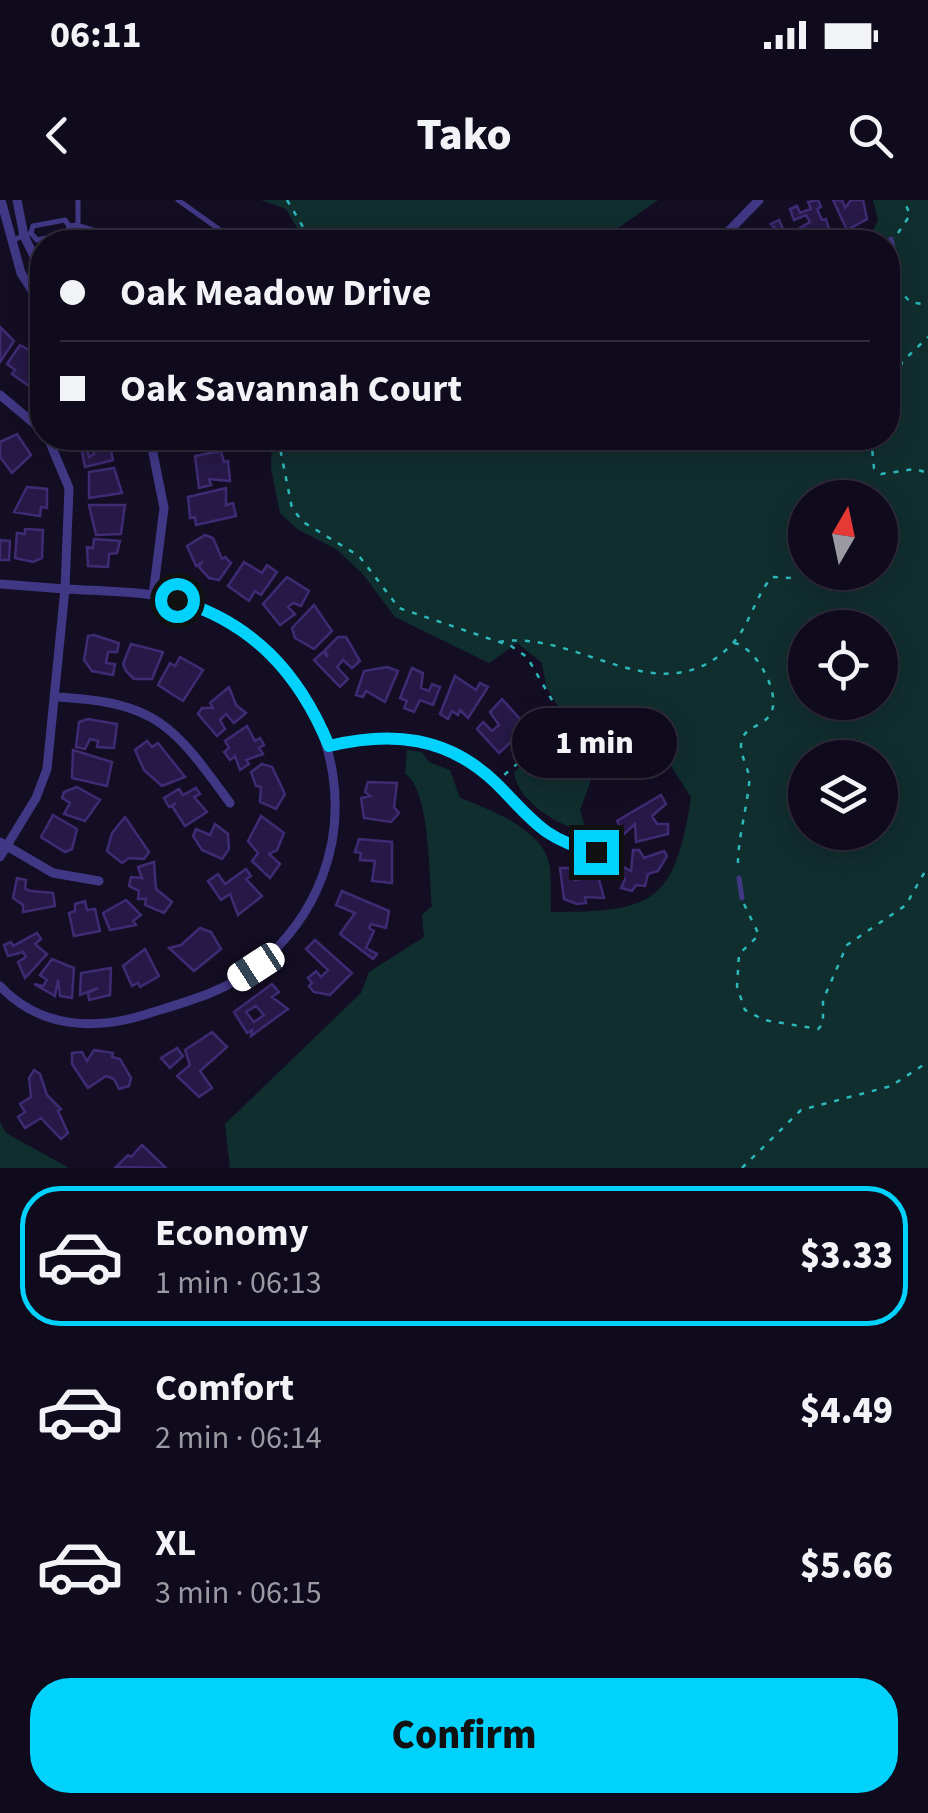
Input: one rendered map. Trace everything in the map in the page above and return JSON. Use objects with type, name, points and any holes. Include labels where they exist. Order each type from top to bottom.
[{"type":"street","points":[[2,200],[10,241],[30,286]]},
{"type":"street","points":[[17,200],[30,240]]},
{"type":"street","points":[[729,230],[758,200]]},
{"type":"street","points":[[1,398],[30,421]]},
{"type":"street","points":[[0,858],[3,844],[36,798],[47,769],[56,698],[68,488],[53,450]]},
{"type":"street","points":[[152,450],[164,508],[153,594]]},
{"type":"street","points":[[0,584],[153,594],[202,608],[255,637],[296,682],[329,746],[335,818],[326,863],[306,912],[256,967],[187,1002],[128,1020],[80,1024],[46,1019],[0,986]]},
{"type":"street","points":[[56,698],[117,703],[158,720],[178,734],[230,803]]},
{"type":"street","points":[[329,746],[366,737],[419,739],[454,752],[495,782],[549,836],[596,852]]},
{"type":"street","points":[[3,844],[53,872],[99,881]]},
{"type":"lane","points":[[70,230],[78,200]]},
{"type":"lane","points":[[178,200],[219,230]]},
{"type":"lane","points":[[30,230],[32,226],[64,220],[87,230]]},
{"type":"lane","points":[[72,226],[74,230]]},
{"type":"lane","points":[[10,241],[28,235],[30,230]]},
{"type":"lane","points":[[739,878],[742,898]]},
{"type":"path","points":[[288,200],[304,230]]},
{"type":"path","points":[[900,231],[910,215],[904,200]]},
{"type":"path","points":[[900,291],[910,302],[928,305]]},
{"type":"path","points":[[900,368],[928,337]]},
{"type":"path","points":[[280,450],[292,508],[304,522],[360,556],[399,608],[498,642],[527,658],[563,719],[556,736],[495,782]]},
{"type":"path","points":[[872,450],[874,468],[881,474],[915,470],[928,473]]},
{"type":"path","points":[[498,642],[533,638],[638,672],[663,675],[694,668],[733,642],[772,577],[788,578]]},
{"type":"path","points":[[733,642],[750,650],[764,669],[773,704],[767,719],[744,734],[740,748],[750,781],[739,834],[739,878]]},
{"type":"path","points":[[742,898],[759,935],[739,954],[736,969],[745,1010],[764,1020],[818,1029],[824,1024],[823,1000],[847,945],[906,905],[928,866]]},
{"type":"path","points":[[742,1168],[801,1110],[890,1086],[928,1062]]},
{"type":"green space","points":[[261,200],[658,200],[615,230],[298,230],[286,209]]},
{"type":"green space","points":[[873,200],[928,200],[928,1168],[230,1168],[225,1124],[361,993],[369,972],[424,937],[422,915],[432,906],[429,855],[419,796],[405,774],[407,750],[422,752],[429,762],[450,770],[460,798],[513,822],[536,840],[549,863],[551,912],[614,909],[636,904],[653,894],[667,880],[677,860],[691,797],[658,746],[593,775],[580,810],[586,831],[553,819],[531,803],[514,772],[559,736],[566,720],[546,686],[542,663],[517,643],[489,663],[395,617],[362,573],[336,549],[297,529],[280,513],[272,450],[900,450],[900,230],[873,230],[878,220]]},
{"type":"green space","points":[[0,1122],[6,1133],[69,1168],[0,1168]]},
{"type":"building","points":[[818,200],[821,207],[817,209],[829,230],[798,230],[810,222],[806,215],[794,220],[790,209],[797,206],[800,213],[811,209],[808,202]]},
{"type":"building","points":[[833,200],[842,200],[845,208],[851,200],[863,200],[867,219],[847,230]]},
{"type":"building","points":[[779,220],[784,230],[777,230],[771,224]]},
{"type":"building","points":[[0,327],[14,341],[0,362]]},
{"type":"building","points":[[20,345],[30,350],[29,386],[12,374],[15,370],[7,364]]},
{"type":"building","points":[[17,434],[31,455],[12,473],[0,457],[0,442]]},
{"type":"building","points":[[82,450],[87,450],[89,457],[94,454],[92,450],[111,450],[113,460],[85,467]]},
{"type":"building","points":[[221,451],[224,462],[228,461],[230,481],[209,479],[211,485],[199,488],[195,456]]},
{"type":"building","points":[[114,468],[122,493],[89,498],[89,472]]},
{"type":"building","points":[[27,487],[47,489],[47,508],[41,507],[40,516],[14,512]]},
{"type":"building","points":[[226,488],[226,505],[233,503],[236,516],[196,525],[195,517],[190,518],[188,497]]},
{"type":"building","points":[[89,505],[125,505],[121,534],[96,535]]},
{"type":"building","points":[[25,529],[43,530],[42,558],[33,562],[15,558],[17,533],[25,534]]},
{"type":"building","points":[[205,535],[213,538],[222,559],[225,557],[231,563],[219,580],[209,578],[199,567],[201,563],[196,566],[187,546]]},
{"type":"building","points":[[94,539],[120,541],[117,553],[109,554],[108,567],[88,566],[87,547],[93,548]]},
{"type":"building","points":[[0,540],[10,541],[9,560],[0,560]]},
{"type":"building","points":[[244,562],[262,573],[267,565],[277,572],[261,595],[255,591],[249,601],[228,586]]},
{"type":"building","points":[[287,577],[309,591],[301,606],[293,603],[288,607],[295,614],[280,625],[263,604]]},
{"type":"building","points":[[314,605],[332,631],[314,649],[295,638],[292,628]]},
{"type":"building","points":[[88,636],[119,643],[117,652],[108,652],[106,663],[115,664],[113,675],[92,671],[84,660]]},
{"type":"building","points":[[338,637],[346,637],[360,661],[352,668],[343,660],[337,667],[348,679],[340,687],[314,660],[323,652],[328,657],[325,650]]},
{"type":"building","points":[[131,644],[163,652],[152,679],[134,679],[126,671],[123,664]]},
{"type":"building","points":[[180,657],[203,670],[183,701],[158,685],[170,663],[175,666]]},
{"type":"building","points":[[387,667],[398,671],[385,702],[366,691],[363,697],[356,695],[364,671]]},
{"type":"building","points":[[412,668],[423,673],[421,688],[429,691],[432,684],[440,687],[433,705],[420,700],[414,712],[404,708],[407,701],[400,698]]},
{"type":"building","points":[[455,676],[476,690],[480,683],[488,687],[468,718],[460,710],[458,715],[452,711],[448,719],[440,714]]},
{"type":"building","points":[[229,687],[236,705],[246,713],[234,723],[226,714],[220,720],[225,729],[217,736],[198,714],[202,708],[213,708],[210,703]]},
{"type":"building","points":[[502,699],[527,727],[499,753],[477,729],[483,722],[492,731],[499,725],[490,712]]},
{"type":"building","points":[[88,719],[117,724],[114,748],[97,747],[98,741],[90,739],[85,749],[76,747],[79,722]]},
{"type":"building","points":[[247,726],[255,741],[260,738],[264,745],[259,748],[263,754],[246,760],[249,764],[240,770],[235,756],[230,760],[224,752],[229,748],[225,741]]},
{"type":"building","points":[[147,741],[152,747],[158,743],[185,777],[162,786],[144,770],[135,750]]},
{"type":"building","points":[[73,750],[112,762],[107,786],[72,778]]},
{"type":"building","points":[[262,764],[272,767],[285,794],[276,809],[260,802],[261,787],[256,786],[251,772]]},
{"type":"building","points":[[368,782],[397,783],[394,807],[399,813],[391,822],[364,818],[361,798],[370,796],[365,792]]},
{"type":"building","points":[[77,787],[100,800],[85,821],[64,814],[70,803],[62,798],[64,792]]},
{"type":"building","points":[[196,788],[200,794],[194,797],[207,812],[185,826],[172,806],[176,803],[169,807],[164,798],[179,789],[183,795]]},
{"type":"building","points":[[661,795],[666,804],[652,816],[657,824],[668,824],[668,834],[636,842],[635,824],[624,834],[617,821]]},
{"type":"building","points":[[53,815],[77,829],[72,849],[65,852],[41,837]]},
{"type":"building","points":[[261,816],[284,833],[277,850],[269,854],[280,864],[270,878],[252,861],[258,853],[248,841]]},
{"type":"building","points":[[125,817],[149,852],[144,859],[129,858],[122,863],[107,851],[112,833]]},
{"type":"building","points":[[215,824],[228,834],[229,849],[222,859],[202,850],[193,836],[196,829],[210,835]]},
{"type":"building","points":[[359,839],[392,842],[392,883],[372,881],[375,861],[360,860],[361,853],[355,852]]},
{"type":"building","points":[[633,850],[639,850],[644,858],[664,851],[667,856],[658,871],[648,874],[645,886],[636,885],[632,891],[621,888],[625,879],[616,873],[620,865],[631,871]]},
{"type":"building","points":[[154,862],[156,889],[172,902],[164,913],[145,905],[146,899],[138,899],[139,891],[129,886],[131,877],[142,878],[138,867]]},
{"type":"building","points":[[560,868],[575,868],[575,880],[598,876],[604,898],[585,897],[586,903],[577,904],[564,899]]},
{"type":"building","points":[[246,869],[251,876],[246,879],[262,896],[238,915],[230,894],[221,900],[208,881],[218,874],[225,884]]},
{"type":"building","points":[[17,878],[26,880],[25,889],[53,893],[55,906],[23,912],[23,905],[13,898]]},
{"type":"building","points":[[342,891],[389,911],[386,928],[371,924],[369,928],[374,931],[366,948],[377,954],[373,959],[340,934],[355,913],[336,905]]},
{"type":"building","points":[[126,900],[141,915],[133,921],[136,925],[110,930],[103,913]]},
{"type":"building","points":[[85,901],[87,910],[95,909],[100,931],[74,936],[69,913],[75,911],[75,904]]},
{"type":"building","points":[[200,928],[211,932],[221,949],[194,971],[169,948],[181,945]]},
{"type":"building","points":[[37,933],[41,939],[35,944],[47,954],[25,978],[18,962],[26,957],[23,952],[8,956],[4,945],[11,942],[13,946]]},
{"type":"building","points":[[315,940],[352,973],[330,995],[314,992],[309,986],[312,983],[308,978],[316,971],[321,977],[328,970],[306,949]]},
{"type":"building","points":[[145,949],[159,976],[140,987],[138,983],[132,986],[123,966]]},
{"type":"building","points":[[52,959],[74,968],[72,998],[60,996],[58,980],[55,996],[34,984],[43,986],[47,980],[40,975]]},
{"type":"building","points":[[111,968],[110,995],[89,1000],[88,993],[98,988],[80,995],[81,973]]},
{"type":"building","points":[[272,984],[279,992],[272,997],[288,1009],[251,1036],[252,1030],[247,1033],[234,1012]],"holes":[[[256,1006],[264,1015],[254,1022],[246,1012]]]},
{"type":"building","points":[[212,1032],[227,1047],[200,1071],[212,1088],[199,1097],[177,1076],[190,1065],[185,1050]]},
{"type":"building","points":[[177,1048],[183,1056],[170,1068],[161,1058]]},
{"type":"building","points":[[94,1050],[113,1053],[112,1057],[120,1059],[131,1078],[129,1086],[119,1089],[114,1079],[106,1076],[88,1088],[72,1064],[72,1053],[82,1052],[87,1061]]},
{"type":"building","points":[[34,1070],[40,1074],[47,1095],[61,1109],[58,1111],[68,1133],[61,1139],[41,1118],[25,1128],[18,1117],[25,1112],[20,1104],[31,1097],[29,1078]]},
{"type":"building","points":[[142,1145],[166,1168],[116,1167],[128,1155],[131,1157]]},
{"type":"route","points":[[177,600],[230,622],[255,637],[275,656],[312,706],[329,746],[381,736],[404,736],[438,745],[476,767],[549,836],[566,846],[596,852]]}]
